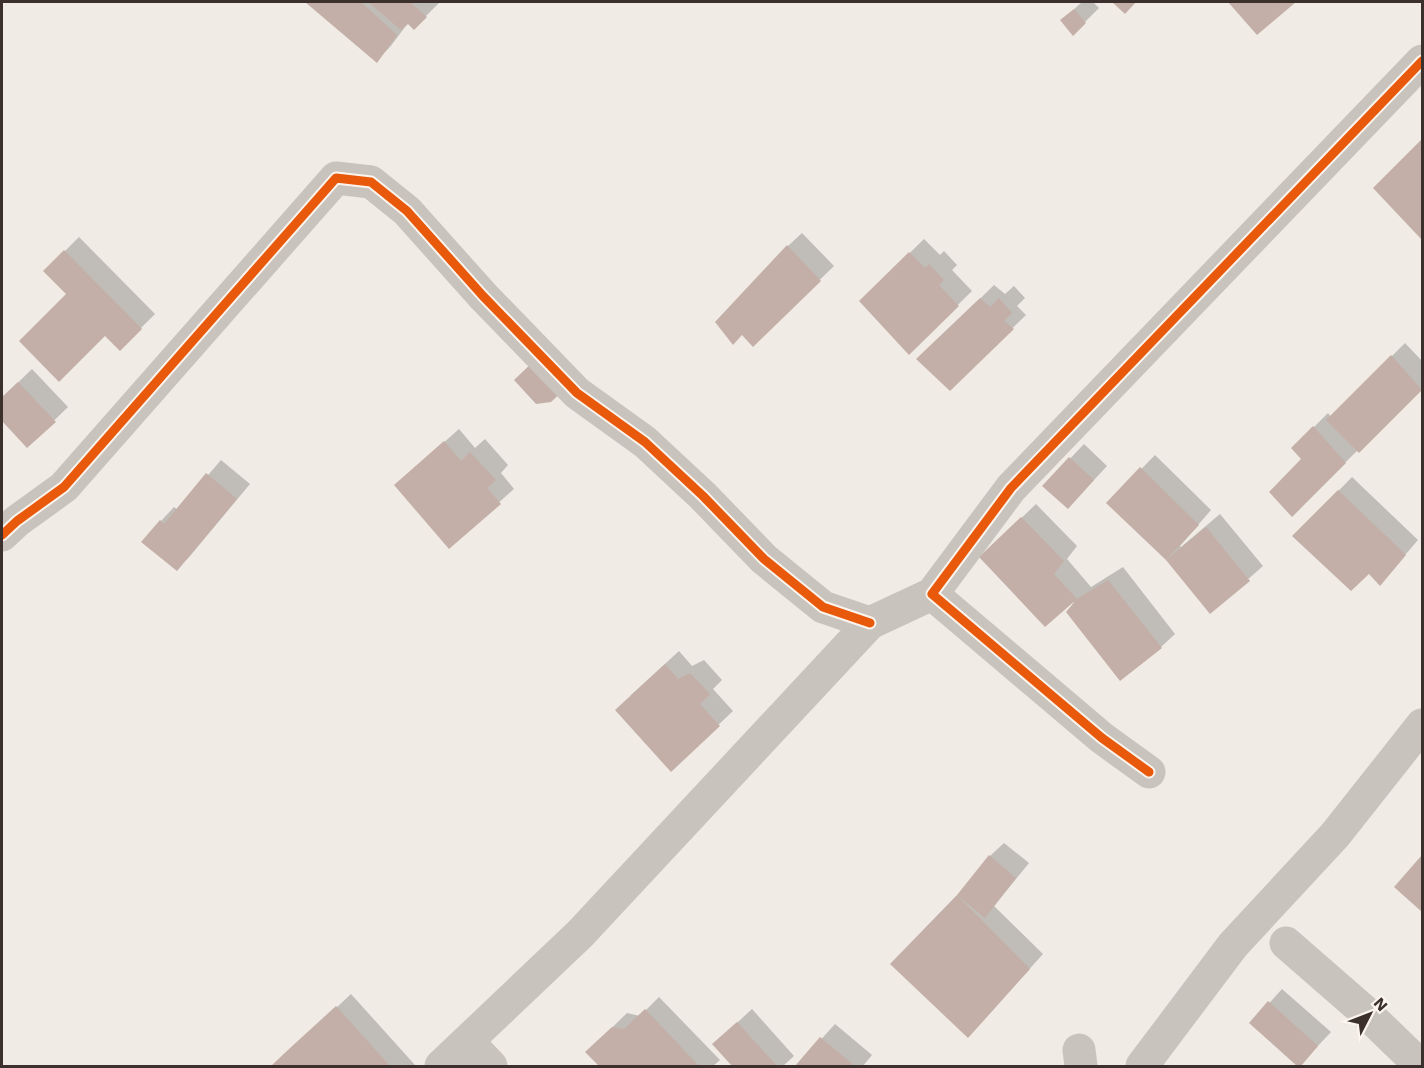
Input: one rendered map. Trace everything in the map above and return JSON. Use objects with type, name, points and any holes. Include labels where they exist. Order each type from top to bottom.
[{"type":"street","points":[[441,1066],[580,934],[870,623],[932,594],[1011,488],[1422,61]]},
{"type":"street","points":[[2,535],[71,480],[336,178],[371,182],[407,211],[483,296],[578,393],[645,442],[703,496],[764,559],[823,607],[870,623]]},
{"type":"street","points":[[932,594],[1102,738],[1149,772]]},
{"type":"street","points":[[1142,1066],[1233,945],[1335,835],[1422,725]]},
{"type":"street","points":[[1287,943],[1364,1011],[1421,1066]]},
{"type":"street","points":[[468,1042],[491,1066]]},
{"type":"building","points":[[305,2],[361,2],[397,35],[377,63]]},
{"type":"building","points":[[368,2],[410,2],[427,17],[414,30],[408,24],[401,30]]},
{"type":"building","points":[[1112,2],[1136,2],[1125,14]]},
{"type":"building","points":[[1228,2],[1296,2],[1257,35]]},
{"type":"building","points":[[1074,9],[1086,23],[1073,36],[1060,20]]},
{"type":"building","points":[[1422,139],[1422,240],[1373,188]]},
{"type":"building","points":[[787,245],[821,281],[753,347],[742,335],[733,345],[715,322]]},
{"type":"building","points":[[64,250],[142,329],[120,351],[105,336],[59,382],[19,341],[66,294],[43,271]]},
{"type":"building","points":[[909,252],[925,268],[929,264],[944,280],[939,285],[959,306],[909,355],[859,301]]},
{"type":"building","points":[[980,298],[990,307],[999,298],[1012,313],[1004,321],[1014,329],[950,391],[916,359]]},
{"type":"building","points":[[1391,355],[1422,390],[1359,453],[1326,420]]},
{"type":"building","points":[[535,360],[564,390],[551,402],[536,404],[514,380]]},
{"type":"building","points":[[18,382],[56,422],[27,448],[2,421],[2,397]]},
{"type":"building","points":[[1313,426],[1346,463],[1292,517],[1269,492],[1301,459],[1291,448]]},
{"type":"building","points":[[444,441],[461,461],[470,452],[496,480],[487,488],[501,504],[449,549],[394,485]]},
{"type":"building","points":[[1069,457],[1094,480],[1068,509],[1042,486]]},
{"type":"building","points":[[1140,467],[1199,525],[1166,560],[1106,503]]},
{"type":"building","points":[[206,473],[237,499],[177,571],[141,542],[160,520],[164,524]]},
{"type":"building","points":[[1338,490],[1406,555],[1380,586],[1369,574],[1351,591],[1292,536]]},
{"type":"building","points":[[1021,517],[1064,561],[1054,574],[1077,599],[1045,627],[979,557]]},
{"type":"building","points":[[1206,527],[1250,581],[1210,614],[1166,560]]},
{"type":"building","points":[[1108,580],[1162,648],[1120,681],[1066,612],[1077,599]]},
{"type":"building","points":[[665,664],[678,679],[690,673],[710,694],[700,704],[720,726],[671,772],[615,710]]},
{"type":"building","points":[[989,855],[1016,878],[985,918],[957,895]]},
{"type":"building","points":[[1422,855],[1422,912],[1394,887]]},
{"type":"building","points":[[957,895],[1030,969],[968,1038],[890,964]]},
{"type":"building","points":[[1268,1001],[1318,1046],[1301,1066],[1297,1066],[1249,1023]]},
{"type":"building","points":[[336,1006],[390,1066],[271,1066],[289,1049]]},
{"type":"building","points":[[645,1009],[699,1066],[599,1066],[585,1052],[612,1027],[624,1029]]},
{"type":"building","points":[[737,1022],[777,1066],[732,1066],[712,1044]]},
{"type":"building","points":[[820,1037],[855,1066],[795,1066]]},
{"type":"cycle path","points":[[1149,772],[1102,738],[932,594],[1011,488],[1422,61]]},
{"type":"cycle path","points":[[2,535],[17,521],[64,487],[336,178],[371,182],[407,211],[483,296],[577,393],[645,442],[703,496],[764,559],[823,607],[870,623]]}]
